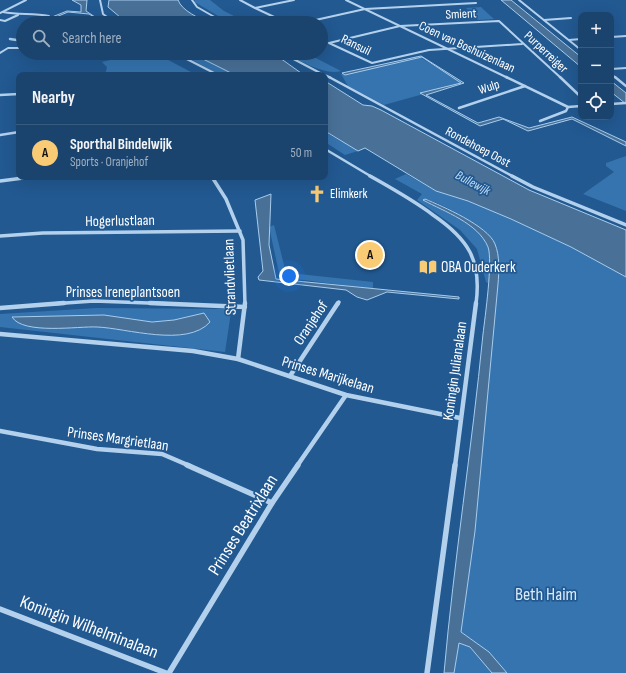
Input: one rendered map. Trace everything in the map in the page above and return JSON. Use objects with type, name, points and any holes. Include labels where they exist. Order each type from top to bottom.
[{"type":"street","points":[[1,12],[26,0]]},
{"type":"street","points":[[100,0],[102,13],[106,16]]},
{"type":"street","points":[[192,0],[197,7],[213,16]]},
{"type":"street","points":[[240,0],[272,16]]},
{"type":"street","points":[[255,8],[292,0]]},
{"type":"street","name":"Coen van Boshuizenlaan","points":[[346,0],[568,107]]},
{"type":"street","points":[[328,17],[364,9],[476,3],[473,0]]},
{"type":"street","points":[[519,0],[579,48]]},
{"type":"street","points":[[1,12],[18,15]]},
{"type":"street","points":[[0,20],[5,21],[18,15],[33,13],[49,16]]},
{"type":"street","points":[[544,20],[571,18]]},
{"type":"street","name":"Smient","points":[[400,26],[499,21]]},
{"type":"street","name":"Purperreiger","points":[[499,21],[522,44],[578,94]]},
{"type":"street","name":"Ransuil","points":[[400,26],[329,43],[372,64],[429,50],[446,49]]},
{"type":"street","points":[[614,38],[626,36]]},
{"type":"street","points":[[569,40],[578,40]]},
{"type":"street","points":[[446,49],[522,44]]},
{"type":"street","points":[[0,53],[8,48],[16,48]]},
{"type":"street","points":[[189,60],[212,72]]},
{"type":"street","name":"Rondehoep Oost","points":[[296,60],[319,72]]},
{"type":"street","points":[[614,69],[626,68]]},
{"type":"street","points":[[614,76],[626,86]]},
{"type":"street","name":"Rondehoep Oost","points":[[328,77],[468,154],[533,187],[626,225]]},
{"type":"street","name":"Wulp","points":[[459,108],[526,86]]},
{"type":"street","points":[[0,96],[16,94]]},
{"type":"street","points":[[614,104],[625,103]]},
{"type":"street","points":[[540,121],[566,111],[568,107],[578,106]]},
{"type":"street","points":[[0,135],[16,132]]},
{"type":"street","name":"Koningin Julianalaan","points":[[328,150],[434,215],[463,240],[471,252],[477,272],[478,290],[460,418],[447,536],[427,673]]},
{"type":"street","points":[[0,180],[16,178]]},
{"type":"street","name":"Strandvlietlaan","points":[[214,180],[226,199],[243,240],[245,307],[238,359]]},
{"type":"street","name":"Hogerlustlaan","points":[[0,236],[43,232],[240,231]]},
{"type":"street","name":"Prinses Ireneplantsoen","points":[[0,308],[94,301],[245,307]]},
{"type":"street","name":"Oranjehof","points":[[290,376],[339,302]]},
{"type":"street","points":[[0,334],[193,351],[238,359]]},
{"type":"street","name":"Prinses Marijkelaan","points":[[238,359],[346,395],[460,418]]},
{"type":"street","name":"Prinses Beatrixlaan","points":[[168,673],[272,503],[346,395]]},
{"type":"street","name":"Prinses Margrietlaan","points":[[0,431],[97,450],[162,454],[272,503]]},
{"type":"street","name":"Koningin Wilhelminalaan","points":[[0,609],[168,673]]},
{"type":"green space","points":[[195,0],[210,0],[224,11],[234,16],[218,16],[194,2]]},
{"type":"green space","points":[[481,7],[494,19],[478,20],[466,8]]},
{"type":"green space","points":[[418,56],[463,83],[384,105],[348,86],[341,74]]},
{"type":"green space","points":[[110,60],[168,60],[191,72],[106,72],[107,67],[102,62]]},
{"type":"green space","points":[[192,60],[205,60],[229,72],[214,72]]},
{"type":"green space","points":[[299,60],[320,60],[341,71],[327,71]]},
{"type":"green space","points":[[328,134],[358,151],[345,155],[328,144]]},
{"type":"green space","points":[[626,156],[626,211],[583,194],[614,172],[606,166],[606,163]]},
{"type":"green space","name":"Beth Haim","points":[[406,174],[436,191],[468,201],[571,247],[626,277],[626,673],[507,673],[489,652],[461,632],[475,531],[499,267],[498,258],[494,243],[472,223],[439,204],[430,200],[424,200],[461,220],[480,233],[486,241],[489,250],[489,284],[486,282],[477,249],[460,230],[417,200],[422,194],[395,179]]},
{"type":"green space","points":[[274,225],[285,269],[290,273],[373,282],[373,289],[280,277],[269,227]]},
{"type":"green space","points":[[96,308],[229,309],[231,312],[225,352],[0,327],[0,314]],"holes":[[[204,313],[157,335],[101,327],[35,327],[22,324],[12,317],[104,315],[152,322],[174,320]]]},
{"type":"green space","points":[[459,643],[470,647],[492,673],[454,673]]},
{"type":"water","points":[[72,0],[87,0],[86,11],[94,16],[89,14],[68,12],[54,16],[67,11],[81,12],[81,5]]},
{"type":"water","points":[[109,0],[178,0],[183,8],[196,16],[119,16],[108,7]]},
{"type":"water","points":[[501,0],[511,0],[578,55],[578,64]]},
{"type":"water","points":[[421,56],[464,83],[426,95],[478,123],[499,117],[529,128],[572,117],[626,142],[626,146],[572,119],[528,131],[503,119],[480,126],[420,93],[461,83],[422,57],[345,75],[342,73]]},
{"type":"water","points":[[205,60],[283,60],[300,72],[229,72]]},
{"type":"water","name":"Bullewijk","points":[[328,83],[363,105],[372,106],[381,110],[529,190],[626,230],[626,277],[571,247],[511,219],[468,201],[436,191],[365,148],[358,151],[328,133]]},
{"type":"water","points":[[614,83],[626,93],[626,104],[614,94]]},
{"type":"water","points":[[271,194],[269,245],[276,279],[459,297],[459,299],[387,292],[367,300],[357,297],[346,290],[259,280],[258,277],[263,271],[255,200]]},
{"type":"water","points":[[425,199],[464,217],[484,230],[491,237],[498,254],[498,284],[475,531],[461,632],[489,652],[507,673],[492,673],[470,647],[459,643],[454,673],[444,673],[474,419],[490,264],[488,247],[477,231],[460,219],[423,200]]},
{"type":"water","points":[[204,313],[210,322],[200,330],[187,334],[172,335],[156,335],[97,327],[39,328],[18,323],[12,317],[104,315],[152,322],[174,320]]},
{"type":"waterway","points":[[10,39],[16,40]]},
{"type":"place","name":"Elimkerk","points":[[317,194]]},
{"type":"place","name":"Sporthal Bindelwijk","points":[[370,255]]},
{"type":"place","name":"OBA Ouderkerk","points":[[428,267]]}]
